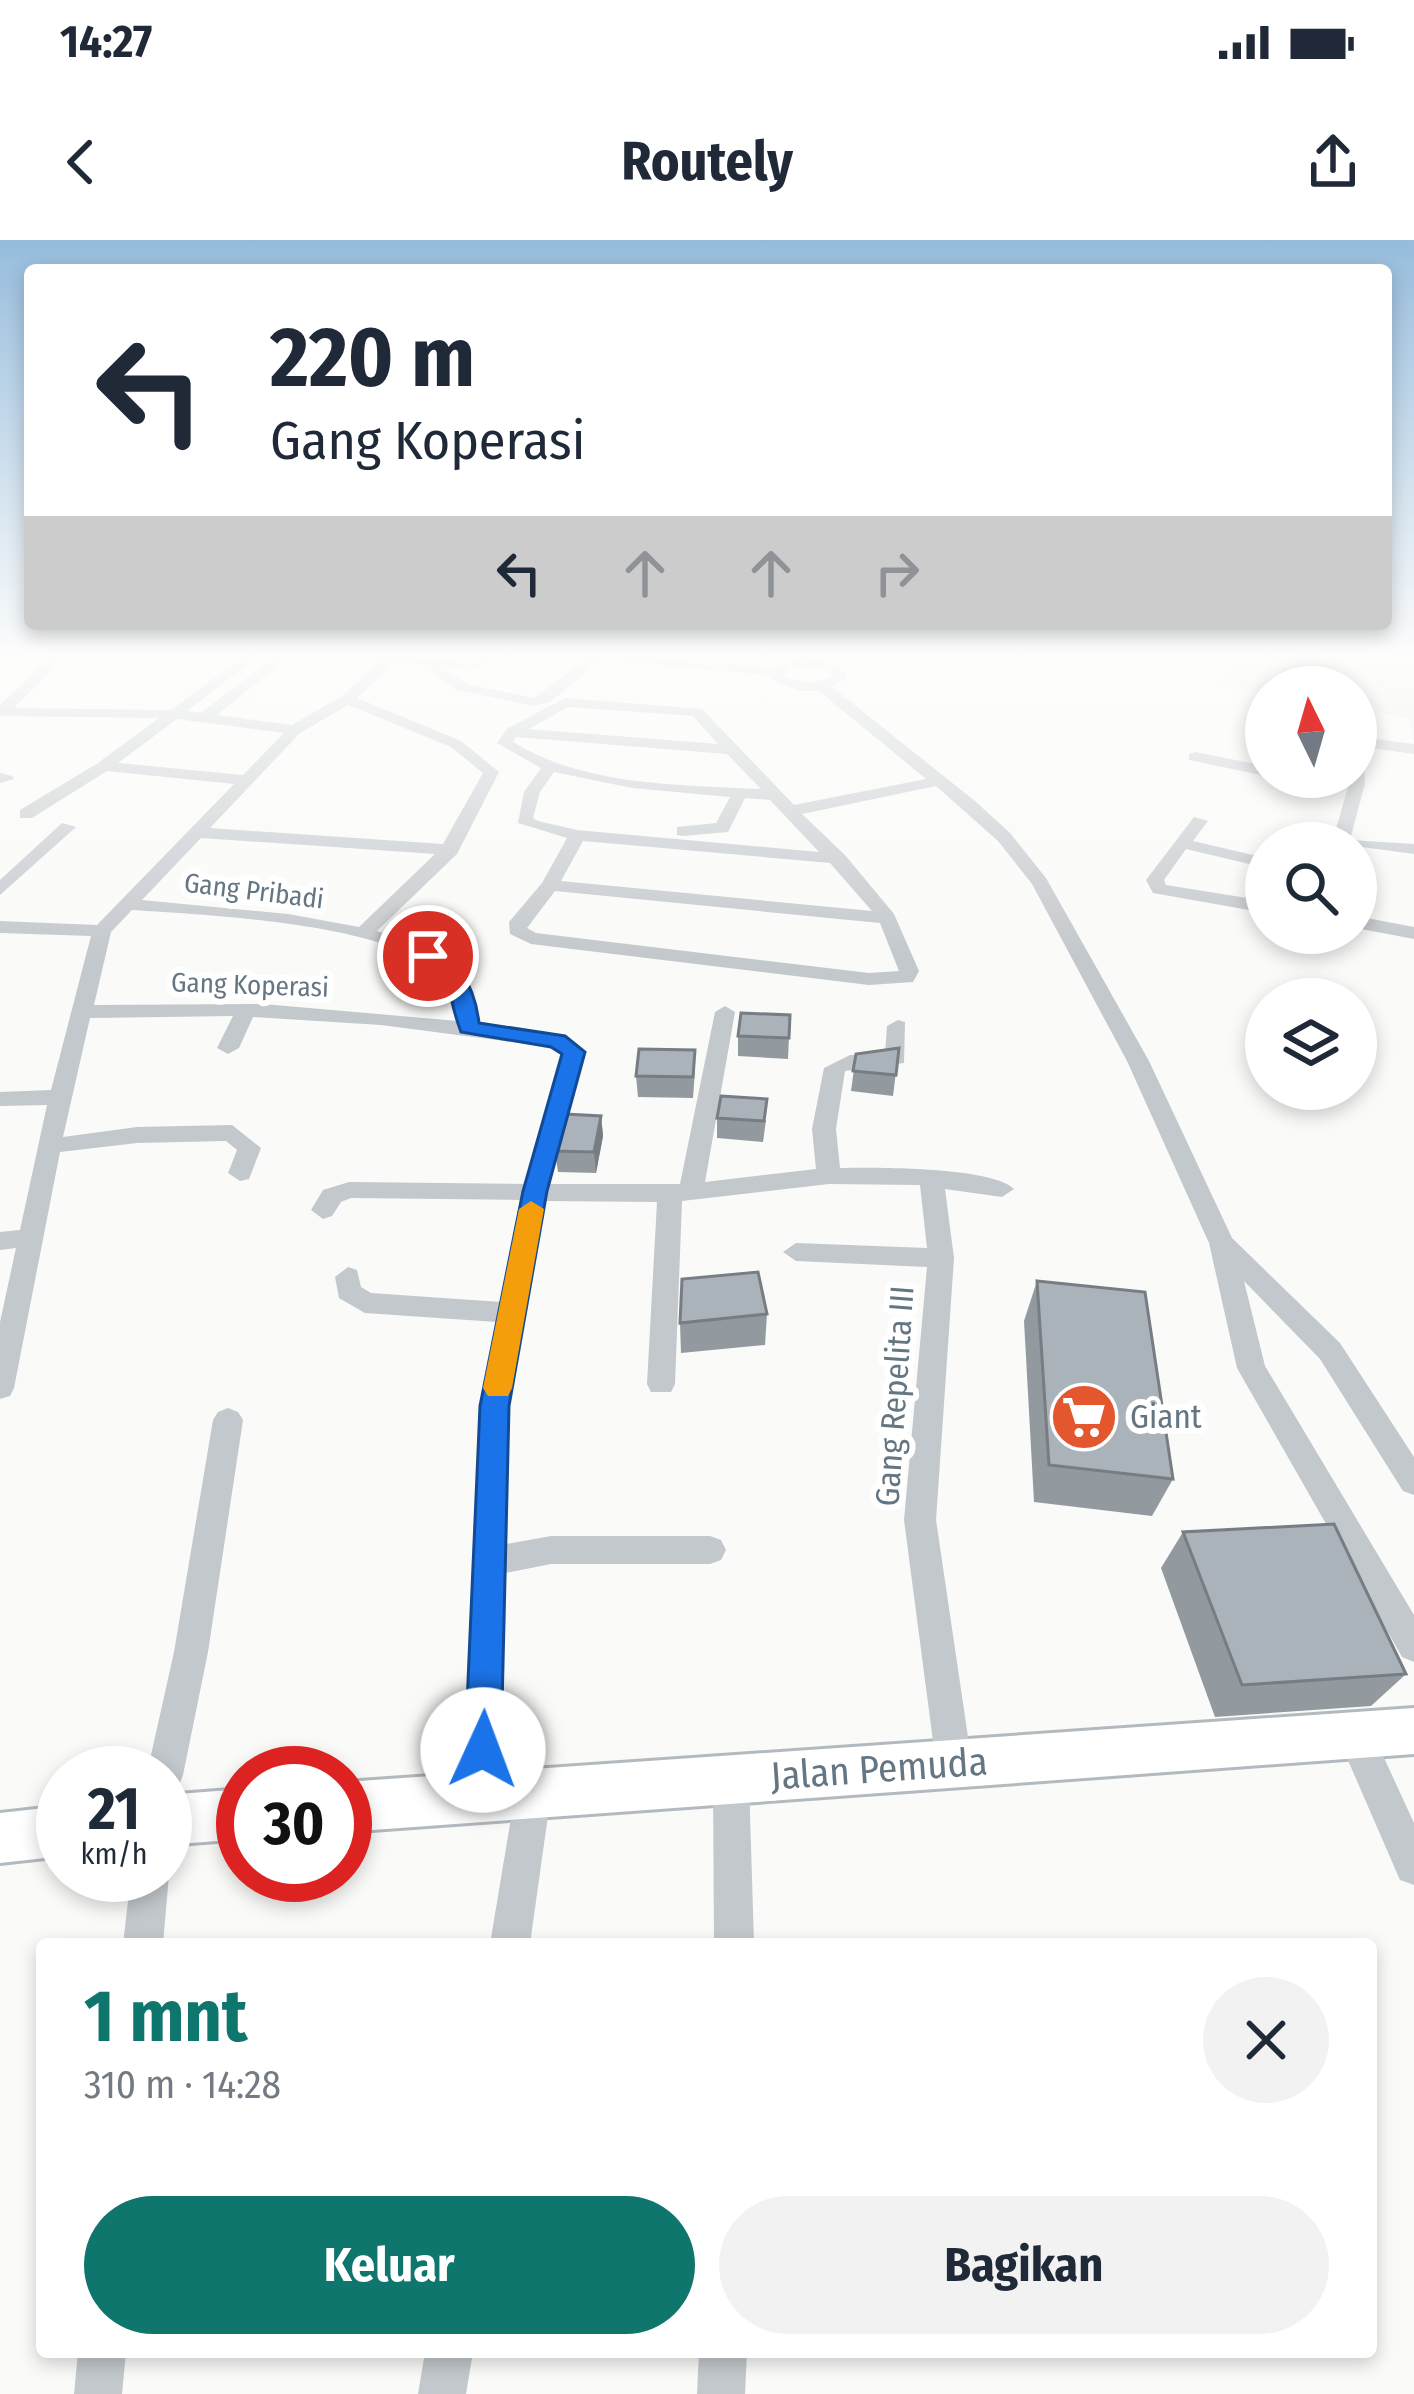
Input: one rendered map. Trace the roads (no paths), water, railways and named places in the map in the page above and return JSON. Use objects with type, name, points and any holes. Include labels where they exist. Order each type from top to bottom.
[{"type":"main road","name":"Jalan Pemuda","points":[[372,1805],[1414,1731]]},
{"type":"main road","points":[[0,1838],[36,1834]]},
{"type":"street","points":[[26,814],[117,757]]},
{"type":"street","points":[[0,1388],[60,1096],[102,932],[269,757]]},
{"type":"street","points":[[364,932],[413,892],[451,850],[491,772],[472,757]]},
{"type":"street","points":[[529,757],[578,777],[774,795]]},
{"type":"street","points":[[577,835],[550,885],[518,922],[521,935],[869,979],[906,978],[909,971],[887,918],[838,859],[736,757]]},
{"type":"street","points":[[908,757],[1004,837],[1040,882],[1138,1061],[1222,1243],[1251,1368],[1414,1646]]},
{"type":"street","points":[[1195,757],[1245,767]]},
{"type":"street","points":[[104,766],[246,780]]},
{"type":"street","points":[[549,768],[532,792],[524,818],[532,825],[577,835],[838,859]]},
{"type":"street","points":[[790,812],[938,781]]},
{"type":"street","points":[[621,838],[626,831],[643,828],[722,828],[740,793]]},
{"type":"street","points":[[1200,821],[1155,880],[1159,889],[1245,904]]},
{"type":"street","points":[[0,890],[68,827]]},
{"type":"street","points":[[196,832],[451,850]]},
{"type":"street","points":[[1183,842],[1245,858]]},
{"type":"street","points":[[1377,846],[1414,849]]},
{"type":"street","points":[[550,885],[887,918]]},
{"type":"street","name":"Gang Pribadi","points":[[124,904],[364,932],[445,964],[466,998],[469,1028]]},
{"type":"street","points":[[1377,926],[1414,933]]},
{"type":"street","points":[[0,927],[102,932]]},
{"type":"street","points":[[229,1048],[246,1010]]},
{"type":"street","name":"Gang Koperasi","points":[[84,1012],[246,1010],[379,1016],[569,1045],[574,1061],[535,1191]]},
{"type":"street","points":[[661,1384],[681,1193],[725,1012]]},
{"type":"street","points":[[830,1176],[824,1129],[835,1068],[848,1060],[887,1063],[896,1058],[898,1026]]},
{"type":"street","points":[[0,1099],[60,1096]]},
{"type":"street","points":[[50,1146],[137,1135],[232,1133],[249,1148],[240,1172]]},
{"type":"street","points":[[323,1210],[332,1196],[349,1190],[681,1193],[830,1176],[931,1177],[1002,1189]]},
{"type":"street","name":"Gang Repelita III","points":[[931,1177],[941,1258],[920,1520],[954,1764]]},
{"type":"street","points":[[481,1798],[495,1406],[535,1191]]},
{"type":"street","points":[[0,1240],[32,1238]]},
{"type":"street","points":[[1222,1243],[1330,1351],[1414,1482]]},
{"type":"street","points":[[796,1252],[941,1258]]},
{"type":"street","points":[[348,1277],[348,1291],[365,1303],[510,1313]]},
{"type":"street","points":[[171,1746],[228,1420]]},
{"type":"street","points":[[490,1561],[551,1550],[710,1550]]},
{"type":"street","points":[[1355,1735],[1414,1866]]},
{"type":"street","points":[[731,1780],[734,1938]]},
{"type":"street","points":[[510,1938],[532,1794]]},
{"type":"street","points":[[144,1938],[147,1902]]},
{"type":"street","points":[[98,2394],[101,2358]]},
{"type":"street","points":[[442,2394],[447,2358]]},
{"type":"street","points":[[721,2394],[723,2358]]},
{"type":"place","name":"Giant","points":[[1084,1417]]}]
